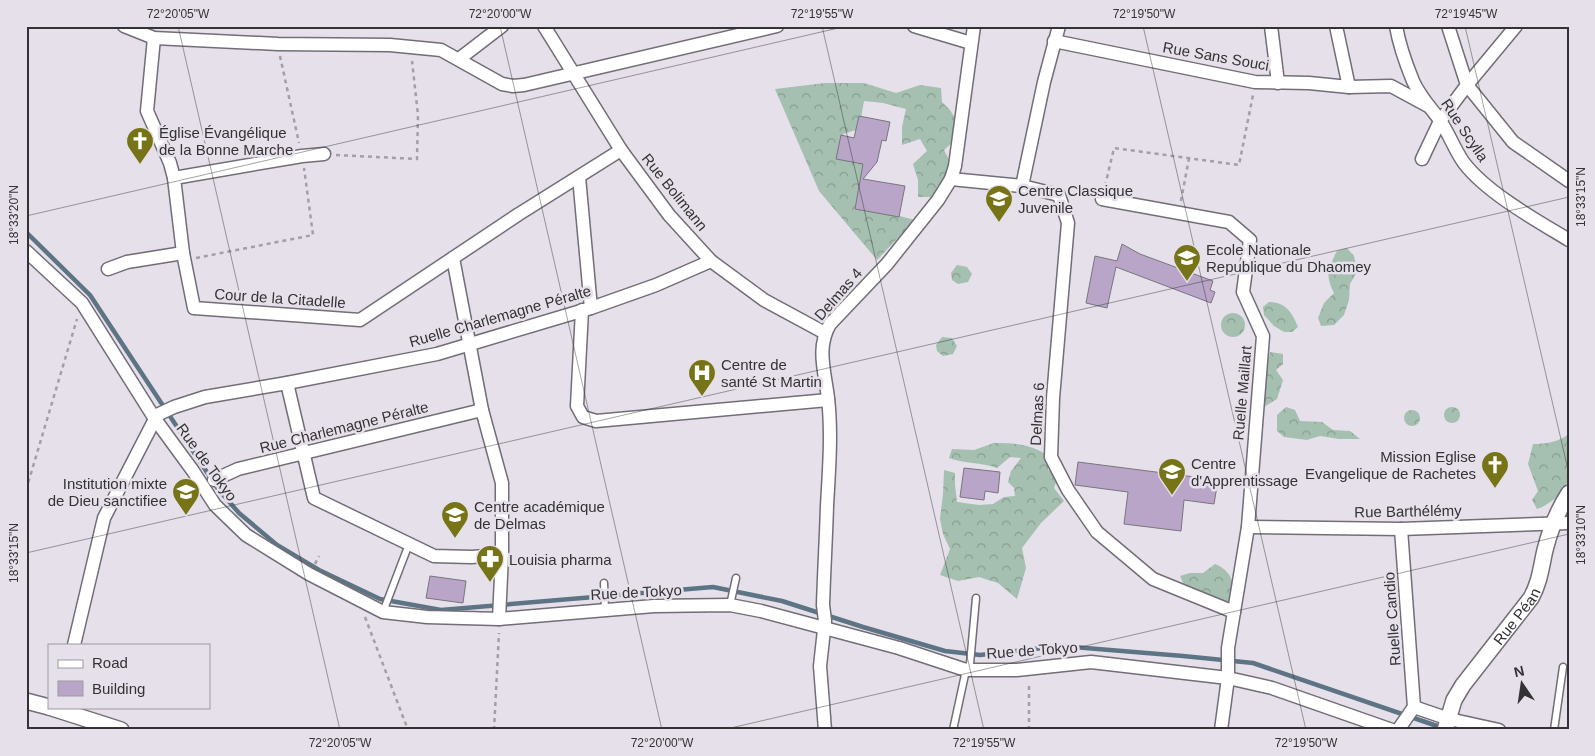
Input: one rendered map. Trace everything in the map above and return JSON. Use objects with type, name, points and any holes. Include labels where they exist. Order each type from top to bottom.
[{"type":"street","points":[[124,26],[154,38],[278,44],[390,45],[441,50],[492,79],[502,84],[513,86],[777,26]]},
{"type":"street","points":[[459,59],[502,26]]},
{"type":"street","name":"Rue Bolimann","points":[[544,26],[621,150],[669,215],[711,261],[764,300],[825,333]]},
{"type":"street","points":[[914,26],[971,43]]},
{"type":"street","name":"Delmas 4","points":[[825,730],[820,666],[824,625],[823,605],[830,460],[828,400],[822,355],[825,333],[838,314],[887,264],[938,200],[951,179],[955,166],[974,26]]},
{"type":"street","points":[[1022,186],[1044,82],[1059,26]]},
{"type":"street","points":[[1271,26],[1278,83]]},
{"type":"street","points":[[1336,26],[1349,87]]},
{"type":"street","name":"Rue Scylla","points":[[1396,26],[1398,38],[1413,82],[1440,121],[1464,162],[1480,179],[1515,207],[1569,240]]},
{"type":"street","points":[[1448,26],[1467,85],[1513,142],[1569,181]]},
{"type":"street","points":[[1422,159],[1440,121],[1516,26]]},
{"type":"street","name":"Cour de la Citadelle","points":[[154,38],[147,111],[170,163],[174,178],[183,256],[194,308],[360,320],[621,150]]},
{"type":"street","name":"Rue Sans Souci","points":[[1054,42],[1255,82],[1310,83],[1349,87],[1391,86],[1428,106]]},
{"type":"street","points":[[174,178],[302,156],[324,154]]},
{"type":"street","points":[[579,177],[587,309],[577,406],[583,417],[596,421],[828,400]]},
{"type":"street","name":"Delmas 6","points":[[951,179],[1022,186],[1059,195],[1068,223],[1053,398],[1051,457],[1068,490],[1097,532],[1153,579],[1234,612]]},
{"type":"street","name":"Ruelle Maillart","points":[[1102,200],[1229,222],[1250,240],[1243,292],[1263,336],[1248,527],[1228,648],[1228,678]]},
{"type":"street","name":"Rue de Tokyo","points":[[26,251],[82,303],[215,505],[246,535],[310,574],[383,612],[405,616],[500,619],[605,607],[731,601],[761,611],[824,625],[968,667],[1030,668],[1091,662],[1228,678],[1272,688],[1392,730]]},
{"type":"street","points":[[108,269],[126,262],[183,256]]},
{"type":"street","points":[[453,258],[482,410],[502,483],[500,619]]},
{"type":"street","name":"Ruelle Charlemagne Péralte","points":[[157,416],[174,407],[205,397],[437,354],[587,309],[656,285],[711,261]]},
{"type":"street","points":[[287,383],[314,498],[434,556],[502,555]]},
{"type":"street","name":"Rue Charlemagne Péralte","points":[[214,480],[238,469],[482,410]]},
{"type":"street","points":[[74,644],[104,518],[157,416]]},
{"type":"street","name":"Rue Péan","points":[[1447,724],[1454,700],[1463,685],[1531,598],[1538,585],[1544,552],[1553,524],[1558,511],[1569,493]]},
{"type":"street","name":"Rue Barthélémy","points":[[1248,527],[1401,529],[1569,523]]},
{"type":"street","name":"Ruelle Candio","points":[[1401,529],[1414,707]]},
{"type":"street","points":[[1221,730],[1228,678]]},
{"type":"street","points":[[26,701],[48,706]]},
{"type":"street","points":[[1398,730],[1414,707],[1447,724],[1499,730]]},
{"type":"street","points":[[54,708],[121,730]]},
{"type":"lane","points":[[383,612],[409,544]]},
{"type":"lane","points":[[731,601],[736,578]]},
{"type":"lane","points":[[604,583],[605,607]]},
{"type":"lane","points":[[953,730],[974,637],[976,598]]},
{"type":"lane","points":[[1554,730],[1563,667]]},
{"type":"path","points":[[183,256],[313,235],[302,156],[278,44]]},
{"type":"path","points":[[324,154],[417,159],[418,115],[410,47]]},
{"type":"path","points":[[1102,200],[1114,148],[1239,165],[1255,82]]},
{"type":"path","points":[[1178,213],[1189,158]]},
{"type":"path","points":[[26,490],[82,303]]},
{"type":"path","points":[[359,601],[408,730]]},
{"type":"path","points":[[494,730],[500,619]]},
{"type":"path","points":[[1029,730],[1030,668]]},
{"type":"green space","points":[[825,83],[864,83],[896,93],[920,85],[941,88],[942,102],[950,110],[958,123],[954,141],[944,150],[953,168],[936,197],[918,197],[918,180],[913,164],[927,151],[920,139],[902,145],[902,127],[906,109],[883,103],[864,101],[859,129],[843,134],[841,146],[866,156],[860,206],[915,220],[877,260],[819,191],[775,89]]},
{"type":"green space","points":[[1347,248],[1354,256],[1357,272],[1350,284],[1349,300],[1344,315],[1334,325],[1321,326],[1318,318],[1324,303],[1334,293],[1329,281],[1330,267],[1337,251]]},
{"type":"green space","points":[[957,265],[967,267],[972,274],[968,282],[958,284],[952,280],[951,273]]},
{"type":"green space","points":[[1269,302],[1275,302],[1288,309],[1298,327],[1292,332],[1284,332],[1274,326],[1264,315],[1263,307]]},
{"type":"green space","points":[[1233,313],[1238,314],[1244,320],[1244,330],[1238,336],[1233,337],[1228,336],[1222,330],[1221,325],[1222,320],[1228,314]]},
{"type":"green space","points":[[942,337],[952,338],[957,346],[953,354],[943,356],[937,351],[936,345]]},
{"type":"green space","points":[[1270,352],[1283,354],[1283,364],[1276,370],[1283,380],[1277,399],[1264,407],[1257,385],[1265,374]]},
{"type":"green space","points":[[1286,407],[1295,410],[1300,421],[1322,422],[1333,430],[1350,431],[1360,439],[1339,439],[1320,436],[1307,440],[1284,437],[1277,431],[1277,415]]},
{"type":"green space","points":[[1449,407],[1455,407],[1460,412],[1458,421],[1449,423],[1444,418],[1444,412]]},
{"type":"green space","points":[[1409,410],[1415,410],[1420,415],[1418,424],[1409,426],[1404,421],[1404,415]]},
{"type":"green space","points":[[1569,434],[1570,466],[1568,481],[1555,498],[1537,509],[1532,500],[1538,491],[1528,464],[1533,444],[1552,442]]},
{"type":"green space","points":[[994,443],[1024,445],[1038,450],[1051,458],[1048,470],[1059,474],[1054,488],[1064,501],[1041,523],[1022,548],[1026,568],[1017,599],[998,583],[979,577],[958,581],[940,575],[950,549],[943,534],[940,519],[944,470],[955,473],[957,502],[979,505],[993,504],[1004,497],[1015,496],[1014,488],[1008,482],[1011,471],[1021,458],[1010,457],[997,468],[949,458],[952,449],[974,450]]},
{"type":"green space","points":[[1215,564],[1226,571],[1232,581],[1232,592],[1227,605],[1185,587],[1180,576],[1190,573],[1203,573]]},
{"type":"building","points":[[859,116],[890,122],[886,141],[882,140],[877,162],[863,179],[905,186],[899,217],[855,209],[863,164],[836,159],[841,135],[854,138]]},
{"type":"building","points":[[1122,244],[1140,254],[1213,281],[1210,290],[1215,292],[1211,303],[1116,267],[1107,308],[1086,303],[1095,256],[1117,261]]},
{"type":"building","name":"Centre d'Apprentissage","points":[[1078,462],[1218,480],[1214,504],[1184,500],[1181,531],[1124,524],[1128,492],[1075,485]]},
{"type":"building","points":[[964,468],[1000,472],[998,493],[985,491],[984,500],[960,497]]},
{"type":"building","points":[[430,576],[466,581],[463,603],[426,598]]},
{"type":"waterway","points":[[26,232],[90,295],[218,489],[239,513],[277,545],[319,570],[380,599],[441,610],[713,587],[782,601],[945,651],[980,655],[1061,646],[1253,663],[1443,728]]},
{"type":"place","name":"Église Évangélique de la Bonne Marche","points":[[140,165]]},
{"type":"place","name":"Centre Classique Juvenile","points":[[999,223]]},
{"type":"place","name":"Ecole Nationale Republique du Dhaomey","points":[[1187,282]]},
{"type":"place","name":"Centre de santé St Martin","points":[[702,397]]},
{"type":"place","name":"Mission Eglise Evangelique de Rachetes","points":[[1495,489]]},
{"type":"place","name":"Centre d'Apprentissage","points":[[1172,496]]},
{"type":"place","name":"Institution mixte de Dieu sanctifiee","points":[[186,516]]},
{"type":"place","name":"Centre académique de Delmas","points":[[455,539]]},
{"type":"place","name":"Louisia pharma","points":[[490,583]]}]
